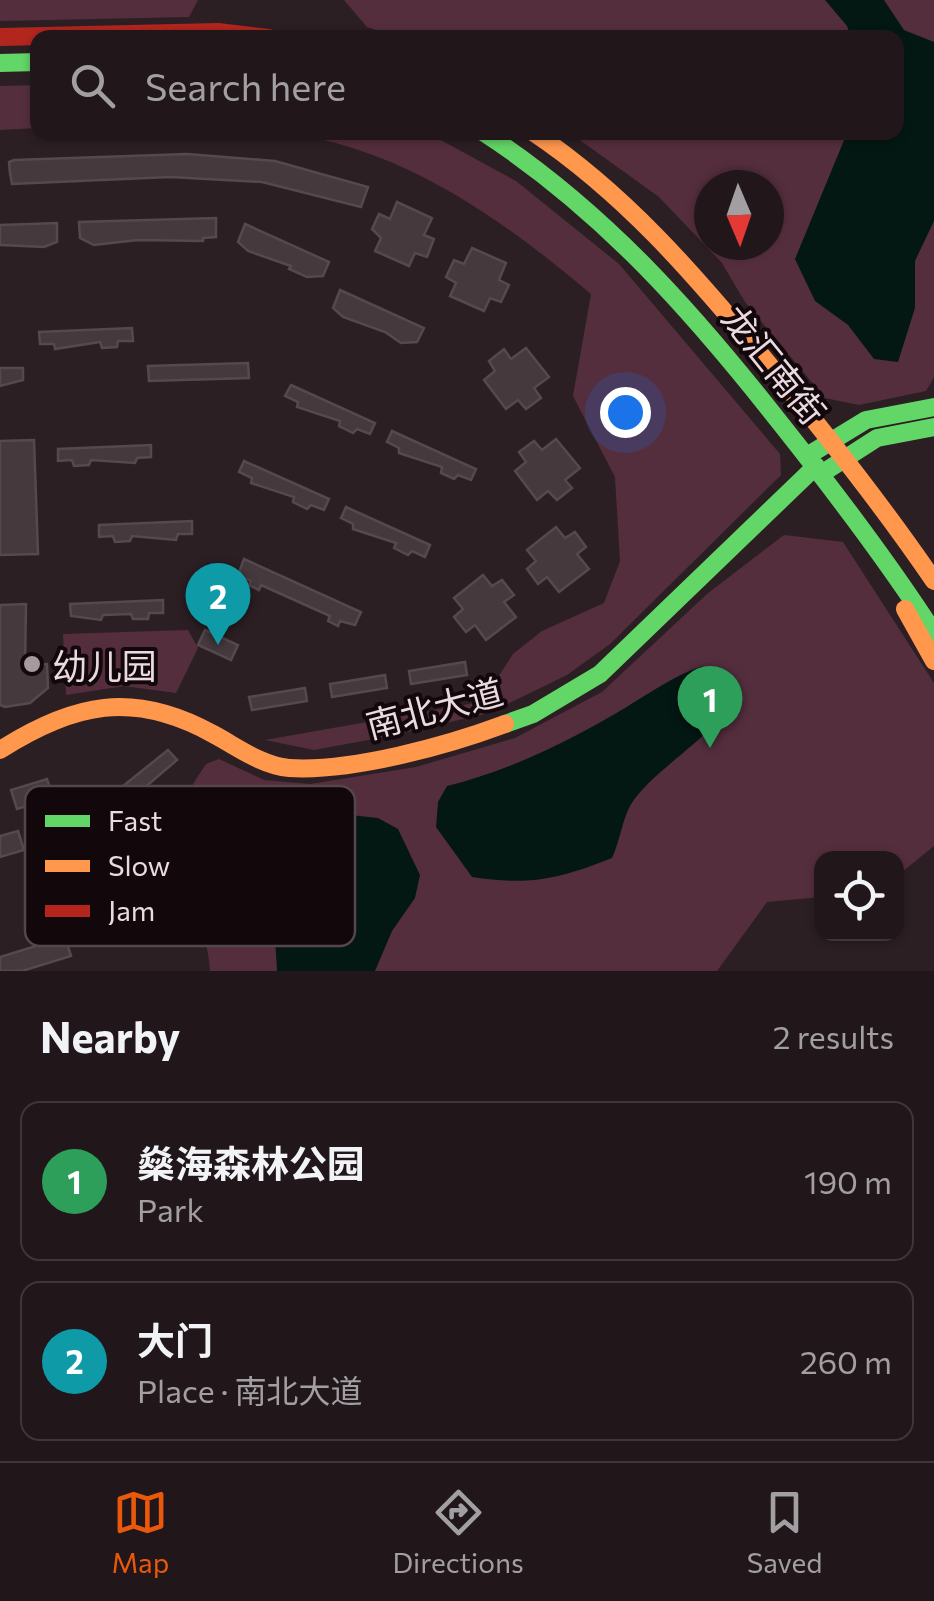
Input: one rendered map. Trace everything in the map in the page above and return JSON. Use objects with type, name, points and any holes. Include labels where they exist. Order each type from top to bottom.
[{"type":"main road","points":[[0,37],[30,36]]},
{"type":"main road","points":[[0,63],[30,62]]},
{"type":"main road","name":"龙汇南街","points":[[496,140],[532,162],[625,238],[815,466],[934,633]]},
{"type":"main road","name":"龙汇南街","points":[[544,140],[648,224],[830,438],[934,582]]},
{"type":"main road","points":[[815,466],[830,438],[897,408],[934,408]]},
{"type":"main road","points":[[815,466],[844,457],[876,438],[934,427]]},
{"type":"main road","name":"南北大道","points":[[0,750],[47,720],[112,705],[179,715],[263,761],[287,768],[346,764],[476,735],[532,714],[600,674],[815,466]]},
{"type":"main road","points":[[859,525],[934,661]]},
{"type":"shaded area","points":[[0,0],[198,0],[189,17],[0,21]]},
{"type":"shaded area","points":[[344,0],[934,0],[934,377],[926,391],[859,405],[825,398],[745,302],[719,260],[784,260],[784,170],[694,170],[694,234],[659,197],[580,140],[904,140],[904,30],[376,30],[367,27]]},
{"type":"shaded area","points":[[825,0],[884,0],[904,30],[848,30]]},
{"type":"shaded area","points":[[904,30],[934,42],[934,221],[915,261],[915,308],[898,362],[874,359],[848,325],[815,301],[795,259],[844,140],[904,140]]},
{"type":"shaded area","points":[[30,85],[30,128],[0,130],[0,86]]},
{"type":"shaded area","points":[[322,140],[441,140],[516,181],[619,264],[780,454],[781,475],[610,644],[567,675],[489,713],[314,750],[265,740],[475,703],[486,696],[513,654],[542,631],[604,603],[620,561],[615,477],[573,396],[591,294],[523,240],[451,192],[373,155]]},
{"type":"shaded area","points":[[784,535],[843,542],[934,683],[934,846],[904,870],[904,851],[814,851],[814,898],[767,902],[717,971],[210,971],[206,946],[355,946],[355,786],[193,786],[206,764],[219,759],[264,780],[310,784],[416,767],[515,738],[602,692],[707,594]]},
{"type":"shaded area","points":[[188,630],[198,648],[176,693],[124,686],[66,695],[63,634]]},
{"type":"shaded area","points":[[703,666],[730,697],[724,711],[701,738],[640,792],[627,812],[612,858],[544,879],[472,877],[436,827],[438,802],[447,786],[553,747],[668,681]]},
{"type":"shaded area","points":[[355,816],[378,818],[398,829],[420,875],[415,898],[392,931],[375,971],[277,971],[276,946],[355,946]]},
{"type":"building","points":[[187,154],[275,161],[368,187],[361,207],[262,182],[170,177],[12,184],[9,162]]},
{"type":"building","points":[[397,202],[432,218],[424,235],[434,239],[427,257],[415,253],[409,266],[375,251],[381,238],[372,229],[379,214],[390,219]]},
{"type":"building","points":[[216,218],[216,237],[203,241],[138,240],[94,245],[80,238],[79,222]]},
{"type":"building","points":[[57,223],[57,242],[44,247],[0,245],[0,225]]},
{"type":"building","points":[[245,224],[329,262],[323,276],[307,277],[289,269],[291,266],[248,251],[238,242]]},
{"type":"building","points":[[472,248],[506,263],[499,280],[509,285],[501,302],[490,298],[484,311],[450,296],[456,283],[446,277],[454,260],[464,264]]},
{"type":"building","points":[[340,290],[424,328],[417,342],[401,343],[385,332],[343,317],[333,308]]},
{"type":"building","points":[[132,328],[133,341],[118,341],[117,347],[102,348],[100,342],[55,349],[54,344],[40,344],[39,332]]},
{"type":"building","points":[[526,348],[549,377],[534,388],[541,398],[526,409],[518,400],[506,409],[484,380],[495,371],[489,361],[504,349],[511,359]]},
{"type":"building","points":[[248,363],[249,378],[149,381],[148,366]]},
{"type":"building","points":[[0,368],[23,368],[23,380],[0,386]]},
{"type":"building","points":[[291,385],[375,423],[370,434],[357,429],[353,433],[339,426],[340,421],[297,407],[298,402],[285,396]]},
{"type":"building","points":[[392,431],[476,469],[471,480],[458,475],[454,479],[441,473],[442,467],[399,453],[399,448],[387,442]]},
{"type":"building","points":[[556,439],[580,468],[565,480],[572,488],[557,500],[548,491],[537,500],[515,471],[526,462],[519,452],[534,441],[542,450]]},
{"type":"building","points":[[34,440],[38,554],[0,555],[0,441]]},
{"type":"building","points":[[151,445],[151,457],[137,458],[135,463],[91,460],[89,465],[74,466],[72,460],[58,461],[58,449]]},
{"type":"building","points":[[244,461],[329,499],[324,510],[311,505],[307,509],[293,502],[294,497],[251,483],[252,478],[239,472]]},
{"type":"building","points":[[346,507],[430,545],[425,557],[412,551],[408,555],[394,548],[396,543],[353,529],[353,524],[341,518]]},
{"type":"building","points":[[192,521],[192,534],[178,534],[176,540],[132,536],[130,541],[115,542],[113,536],[99,537],[99,525]]},
{"type":"building","points":[[556,527],[565,538],[575,532],[586,547],[577,554],[589,569],[559,592],[547,577],[538,584],[527,569],[536,561],[527,550]]},
{"type":"building","points":[[244,559],[361,612],[355,625],[340,621],[338,626],[328,621],[330,616],[261,585],[259,590],[249,585],[251,581],[238,575]]},
{"type":"building","points":[[483,575],[492,586],[502,580],[514,595],[504,602],[516,617],[486,640],[475,625],[466,632],[454,617],[463,609],[454,598]]},
{"type":"building","points":[[163,600],[163,613],[149,613],[148,619],[133,619],[131,614],[103,615],[101,620],[71,616],[70,604]]},
{"type":"building","points":[[26,604],[25,665],[47,664],[48,688],[30,703],[5,707],[0,705],[0,605]]},
{"type":"building","points":[[205,630],[238,645],[231,660],[198,645]]},
{"type":"building","points":[[465,662],[467,675],[411,684],[409,671]]},
{"type":"building","points":[[385,675],[387,688],[332,697],[330,684]]},
{"type":"building","points":[[305,688],[307,701],[252,710],[249,697]]},
{"type":"building","points":[[168,750],[177,760],[146,786],[123,786]]},
{"type":"building","points":[[47,779],[49,786],[25,786],[25,807],[17,809],[11,790]]},
{"type":"building","points":[[18,831],[24,850],[0,857],[0,836]]},
{"type":"building","points":[[36,946],[68,946],[71,956],[22,971],[0,971],[0,957]]},
{"type":"traffic: fast","points":[[0,63],[30,62]]},
{"type":"traffic: fast","points":[[495,140],[607,229],[680,303],[821,475],[934,633]]},
{"type":"traffic: fast","points":[[807,456],[866,420],[934,407]]},
{"type":"traffic: fast","points":[[821,474],[877,438],[934,427]]},
{"type":"traffic: fast","points":[[505,724],[533,714],[600,674],[816,466]]},
{"type":"traffic: slow","points":[[544,140],[627,208],[710,295],[829,439],[934,581]]},
{"type":"traffic: slow","points":[[905,609],[934,661]]},
{"type":"traffic: slow","points":[[0,750],[53,721],[104,708],[130,707],[184,720],[259,760],[289,768],[341,766],[398,756],[505,724]]},
{"type":"traffic: jam","points":[[0,37],[30,36]]},
{"type":"place","name":"大门","points":[[218,645]]},
{"type":"place","name":"幼儿园","points":[[32,664]]},
{"type":"place","name":"燊海森林公园","points":[[710,748]]}]
